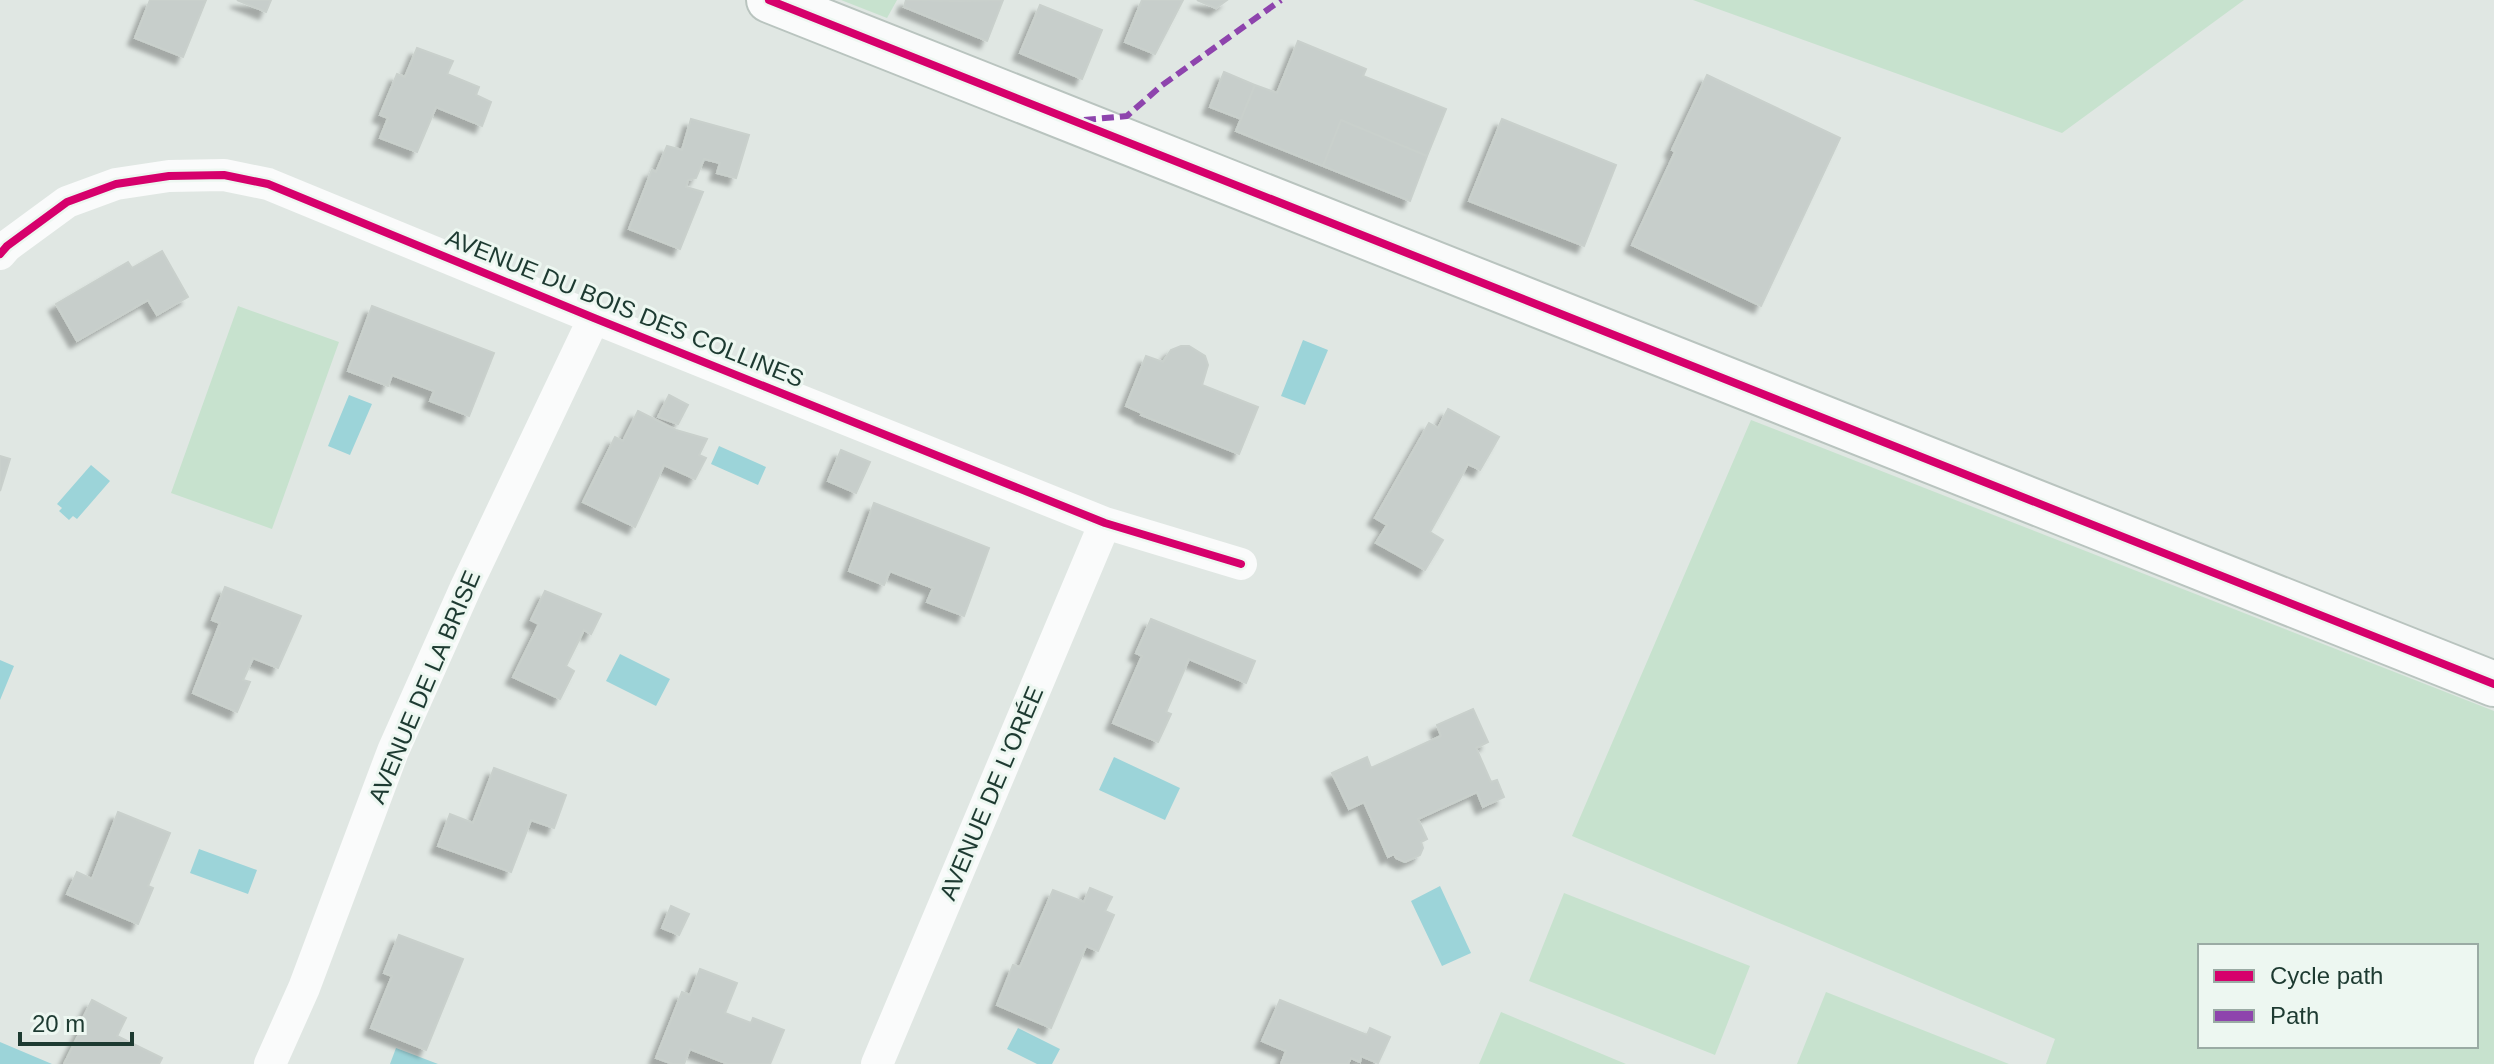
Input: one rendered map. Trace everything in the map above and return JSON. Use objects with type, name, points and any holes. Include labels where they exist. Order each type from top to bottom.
[{"type":"main road","points":[[769,0],[2494,684]]},
{"type":"street","name":"AVENUE DU BOIS DES COLLINES","points":[[0,254],[67,202],[116,184],[169,176],[224,175],[268,184],[1105,523],[1241,564]]},
{"type":"street","name":"AVENUE DE LA BRISE","points":[[270,1064],[304,988],[393,751],[466,587],[594,318]]},
{"type":"street","name":"AVENUE DE L'ORÉE","points":[[877,1064],[1105,523]]},
{"type":"green space","points":[[841,0],[897,0],[887,18]]},
{"type":"green space","points":[[1693,0],[2244,0],[2062,133]]},
{"type":"green space","points":[[238,306],[339,342],[272,529],[171,493]]},
{"type":"green space","points":[[1751,420],[2494,711],[2494,1064],[2046,1064],[2055,1039],[1572,836]]},
{"type":"green space","points":[[1564,893],[1750,966],[1715,1055],[1529,981]]},
{"type":"green space","points":[[1826,992],[2009,1064],[1797,1064]]},
{"type":"green space","points":[[1501,1012],[1626,1064],[1479,1064]]},
{"type":"water","points":[[1303,340],[1328,350],[1305,405],[1281,396]]},
{"type":"water","points":[[349,395],[372,404],[350,455],[328,446]]},
{"type":"water","points":[[719,446],[766,467],[758,485],[711,464]]},
{"type":"water","points":[[91,465],[110,481],[77,519],[73,516],[69,520],[59,511],[62,508],[57,504]]},
{"type":"water","points":[[620,654],[670,679],[656,706],[606,681]]},
{"type":"water","points":[[0,660],[14,666],[0,700]]},
{"type":"water","points":[[1114,757],[1180,788],[1165,820],[1099,790]]},
{"type":"water","points":[[199,849],[257,870],[248,894],[190,873]]},
{"type":"water","points":[[1440,886],[1471,953],[1442,966],[1411,901]]},
{"type":"water","points":[[1018,1028],[1060,1049],[1052,1064],[1037,1064],[1007,1049]]},
{"type":"water","points":[[0,1042],[52,1064],[0,1064]]},
{"type":"water","points":[[396,1048],[438,1064],[390,1064]]},
{"type":"building","points":[[150,0],[206,0],[183,57],[135,38]]},
{"type":"building","points":[[237,0],[271,0],[266,12]]},
{"type":"building","points":[[906,0],[1003,0],[987,41],[904,7]]},
{"type":"building","points":[[1142,0],[1183,0],[1155,54],[1125,42]]},
{"type":"building","points":[[1197,0],[1227,0],[1216,8]]},
{"type":"building","points":[[1040,5],[1102,30],[1082,79],[1020,53]]},
{"type":"building","points":[[1298,41],[1366,69],[1363,76],[1446,109],[1427,156],[1341,120],[1323,166],[1236,131],[1255,85],[1277,93]]},
{"type":"building","points":[[417,48],[453,61],[447,74],[479,87],[476,95],[491,102],[482,126],[436,107],[417,152],[380,138],[388,118],[380,115],[397,74],[405,77]]},
{"type":"building","points":[[1224,72],[1255,85],[1241,119],[1210,107]]},
{"type":"building","points":[[1707,75],[1840,138],[1761,306],[1632,245]]},
{"type":"building","points":[[691,119],[749,135],[736,178],[717,173],[720,163],[704,159],[696,178],[688,180],[686,187],[703,192],[680,249],[629,229],[652,170],[656,172],[667,146],[682,150]]},
{"type":"building","points":[[1502,119],[1616,165],[1584,246],[1469,201]]},
{"type":"building","points":[[1341,120],[1427,156],[1410,201],[1323,166]]},
{"type":"building","points":[[162,251],[188,297],[157,315],[148,300],[77,341],[56,304],[128,262],[132,268]]},
{"type":"building","points":[[372,306],[494,353],[469,416],[430,401],[434,391],[392,375],[388,386],[348,371]]},
{"type":"building","points":[[1189,346],[1205,356],[1208,365],[1202,385],[1258,407],[1239,454],[1141,415],[1126,406],[1146,356],[1163,362],[1171,350]]},
{"type":"building","points":[[669,395],[688,405],[678,424],[658,417]]},
{"type":"building","points":[[1448,409],[1499,437],[1480,470],[1468,464],[1430,532],[1443,540],[1425,570],[1376,543],[1387,525],[1375,518],[1429,423],[1438,428]]},
{"type":"building","points":[[638,411],[676,430],[707,439],[699,455],[706,458],[695,479],[664,465],[635,527],[583,502],[615,437],[623,441]]},
{"type":"building","points":[[841,450],[870,462],[856,493],[828,481]]},
{"type":"building","points":[[0,456],[10,459],[0,491]]},
{"type":"building","points":[[874,503],[989,548],[964,616],[927,602],[933,588],[890,571],[884,585],[849,571]]},
{"type":"building","points":[[225,587],[301,616],[278,668],[253,658],[243,680],[250,682],[237,712],[193,693],[220,623],[212,620]]},
{"type":"building","points":[[545,591],[601,614],[591,634],[584,630],[566,666],[574,671],[560,699],[513,677],[539,624],[531,620]]},
{"type":"building","points":[[1151,619],[1255,661],[1246,683],[1189,659],[1166,712],[1171,714],[1158,742],[1113,723],[1142,656],[1136,653]]},
{"type":"building","points":[[1473,709],[1488,742],[1476,748],[1491,782],[1497,780],[1504,797],[1483,807],[1477,792],[1418,819],[1427,839],[1421,842],[1423,848],[1420,855],[1405,862],[1394,854],[1388,857],[1364,802],[1349,809],[1332,773],[1367,757],[1371,768],[1441,736],[1437,725]]},
{"type":"building","points":[[494,768],[566,795],[554,828],[531,820],[511,872],[438,846],[450,814],[473,823]]},
{"type":"building","points":[[118,812],[170,833],[148,886],[153,888],[138,924],[67,894],[77,872],[92,879]]},
{"type":"building","points":[[1090,888],[1112,897],[1105,911],[1114,915],[1098,951],[1086,946],[1051,1028],[997,1005],[1013,965],[1020,967],[1053,890],[1084,902]]},
{"type":"building","points":[[671,906],[689,914],[679,935],[662,928]]},
{"type":"building","points":[[399,935],[463,959],[426,1050],[371,1028],[392,976],[384,973]]},
{"type":"building","points":[[700,969],[737,983],[725,1013],[751,1023],[753,1018],[784,1030],[770,1064],[728,1064],[690,1049],[684,1064],[656,1058],[682,992],[690,995]]},
{"type":"building","points":[[92,1000],[126,1018],[117,1036],[162,1058],[159,1064],[64,1064]]},
{"type":"building","points":[[1280,1000],[1367,1035],[1370,1028],[1390,1037],[1378,1063],[1361,1056],[1360,1062],[1351,1058],[1348,1064],[1281,1064],[1286,1051],[1262,1041]]},
{"type":"marked path","points":[[1084,120],[1127,116],[1161,86],[1281,0]]},
{"type":"cycle path","points":[[769,0],[2494,684]]},
{"type":"cycle path","points":[[0,254],[67,202],[116,184],[169,176],[224,175],[268,184],[1105,523],[1241,564]]}]
